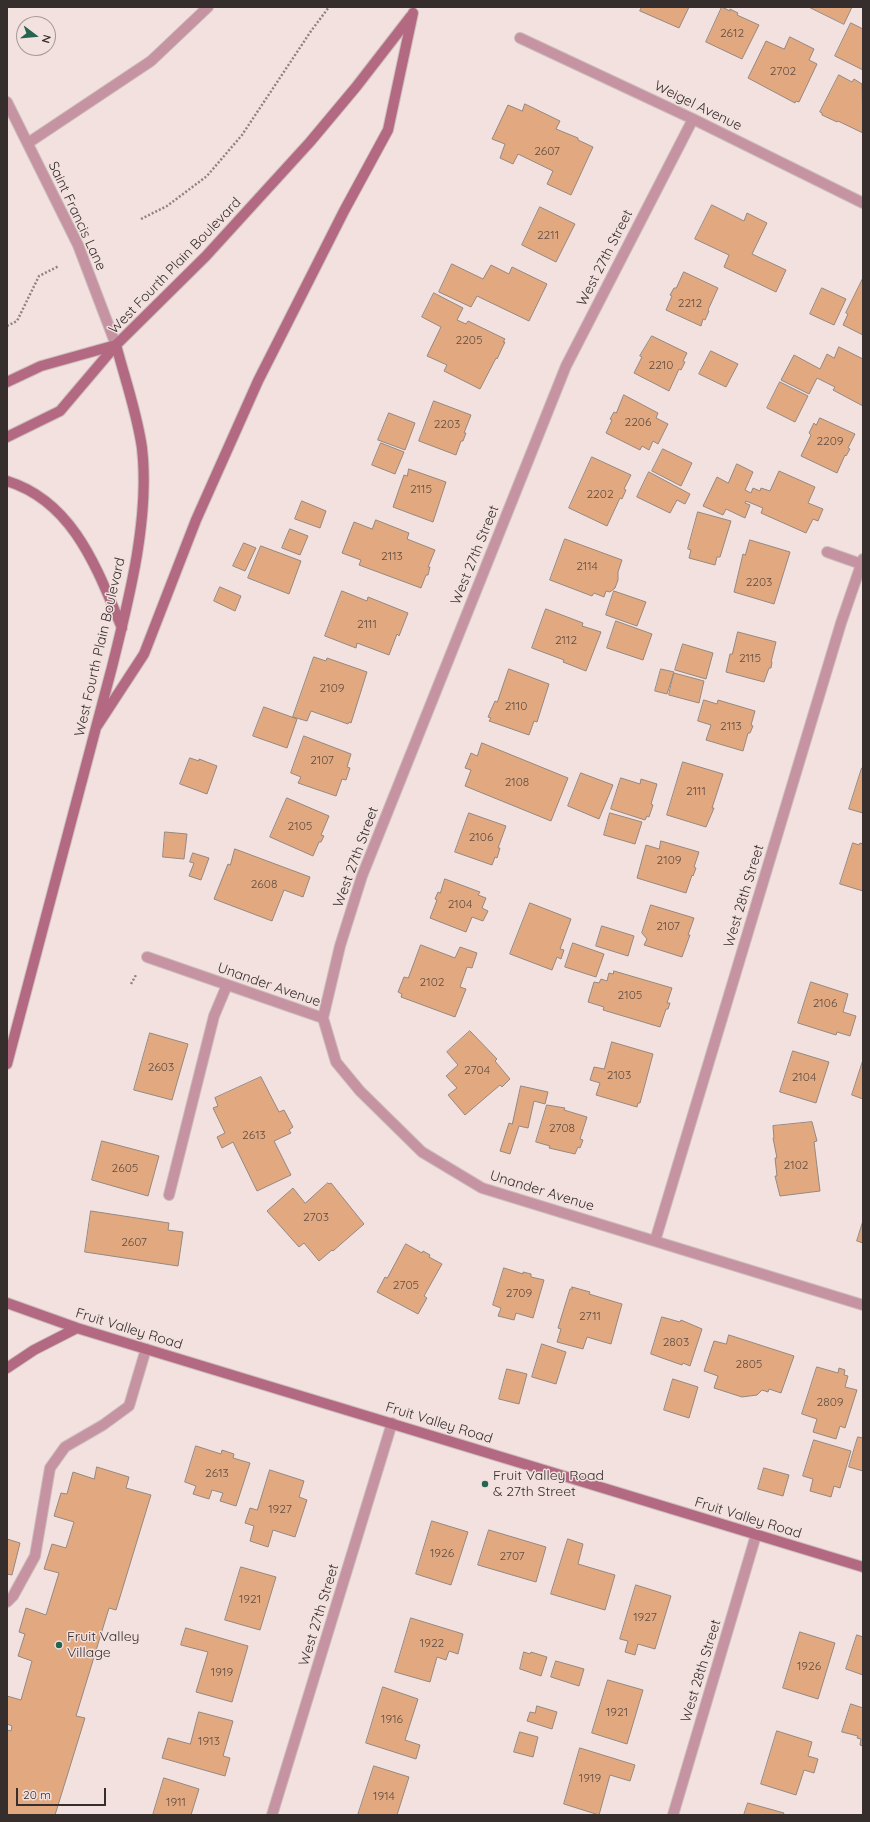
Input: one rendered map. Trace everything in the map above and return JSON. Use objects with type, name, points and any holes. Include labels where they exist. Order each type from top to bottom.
[{"type":"main road","name":"West Fourth Plain Boulevard","points":[[7,1064],[122,628],[137,552],[143,481],[142,448],[136,418],[116,345],[206,256],[263,195],[356,87],[415,10]]},
{"type":"main road","points":[[97,726],[144,654],[196,520],[233,436],[284,328],[344,211],[388,130],[415,10]]},
{"type":"main road","points":[[7,382],[41,366],[116,345]]},
{"type":"main road","points":[[7,437],[60,411],[116,345]]},
{"type":"main road","points":[[7,481],[42,498],[68,521],[94,562],[122,628]]},
{"type":"main road","name":"Fruit Valley Road","points":[[7,1303],[77,1328],[863,1568]]},
{"type":"main road","points":[[7,1368],[34,1350],[77,1328]]},
{"type":"street","points":[[28,143],[151,61],[208,7]]},
{"type":"street","name":"Weigel Avenue","points":[[520,38],[693,119],[863,203]]},
{"type":"street","name":"Saint Francis Lane","points":[[7,102],[78,245],[116,345]]},
{"type":"street","name":"West 27th Street","points":[[324,1018],[340,946],[362,876],[566,366],[693,119]]},
{"type":"street","points":[[827,552],[862,562]]},
{"type":"street","name":"West 28th Street","points":[[655,1241],[841,623],[862,562]]},
{"type":"street","name":"Unander Avenue","points":[[147,957],[324,1018],[336,1062],[360,1091],[422,1152],[482,1188],[863,1305]]},
{"type":"street","points":[[169,1195],[214,1016],[227,985]]},
{"type":"street","points":[[7,1602],[13,1596],[35,1556],[50,1468],[65,1447],[103,1425],[129,1406],[146,1349]]},
{"type":"street","name":"West 27th Street","points":[[272,1815],[392,1423]]},
{"type":"street","name":"West 28th Street","points":[[673,1815],[756,1535]]},
{"type":"path","points":[[141,219],[167,206],[207,176],[242,135],[329,7]]},
{"type":"path","points":[[7,326],[17,321],[40,276],[59,266]]},
{"type":"building","points":[[642,7],[689,7],[679,28],[640,11]]},
{"type":"building","points":[[722,7],[730,11],[730,9],[738,13],[737,15],[759,25],[742,59],[706,42]]},
{"type":"building","points":[[809,7],[852,7],[844,24]]},
{"type":"building","points":[[851,23],[863,29],[863,70],[835,56]]},
{"type":"building","points":[[790,37],[814,49],[809,60],[817,64],[799,102],[796,101],[795,103],[748,78],[766,41],[784,49]]},
{"type":"building","points":[[839,75],[852,82],[854,79],[862,84],[863,133],[822,115],[820,112]]},
{"type":"building","points":[[525,104],[560,121],[556,129],[578,138],[578,140],[593,147],[571,195],[547,184],[553,171],[518,154],[513,164],[500,158],[505,144],[492,139],[508,105],[522,111]]},
{"type":"building","points":[[712,205],[744,221],[747,213],[767,223],[752,254],[786,270],[776,292],[724,267],[729,255],[695,239]]},
{"type":"building","points":[[540,207],[575,224],[556,262],[522,245]]},
{"type":"building","points":[[452,264],[483,279],[491,265],[509,274],[512,267],[547,284],[529,321],[477,296],[471,307],[439,292]]},
{"type":"building","points":[[684,272],[718,288],[705,320],[703,319],[701,326],[666,310],[672,296],[670,295],[674,288],[676,288]]},
{"type":"building","points":[[863,278],[863,335],[843,325],[848,314],[846,313]]},
{"type":"building","points":[[822,288],[846,299],[834,325],[810,314]]},
{"type":"building","points":[[434,293],[463,308],[457,320],[466,324],[468,321],[505,339],[497,359],[496,358],[480,389],[444,371],[447,365],[427,356],[441,327],[422,317]]},
{"type":"building","points":[[652,336],[687,353],[683,361],[685,362],[681,370],[679,369],[669,391],[634,373],[642,357],[640,356]]},
{"type":"building","points":[[839,347],[863,359],[863,406],[833,390],[835,387],[817,378],[809,394],[781,380],[794,355],[820,369],[827,354],[834,358]]},
{"type":"building","points":[[711,351],[738,364],[726,387],[699,374]]},
{"type":"building","points":[[780,382],[808,396],[795,422],[767,408]]},
{"type":"building","points":[[624,395],[658,413],[656,418],[668,424],[658,444],[653,441],[649,450],[642,446],[640,450],[606,433],[612,420],[610,419],[614,412],[616,413]]},
{"type":"building","points":[[434,401],[471,415],[464,433],[466,433],[463,441],[461,441],[456,455],[419,441]]},
{"type":"building","points":[[389,413],[415,423],[405,450],[378,440]]},
{"type":"building","points":[[820,418],[855,434],[848,448],[850,449],[846,456],[845,455],[837,473],[801,456],[811,435],[809,433],[814,423],[816,425]]},
{"type":"building","points":[[381,443],[404,452],[395,474],[372,465]]},
{"type":"building","points":[[663,449],[692,463],[681,486],[652,471]]},
{"type":"building","points":[[592,457],[631,475],[624,489],[626,490],[622,499],[620,498],[607,526],[569,508]]},
{"type":"building","points":[[737,464],[753,472],[745,490],[751,493],[753,488],[760,491],[761,488],[770,491],[779,471],[815,487],[808,503],[823,509],[818,521],[813,519],[806,533],[761,513],[763,508],[746,501],[745,503],[750,505],[745,518],[726,509],[723,515],[703,506],[717,477],[728,483]]},
{"type":"building","points":[[409,469],[446,482],[433,522],[393,507],[404,475],[407,476]]},
{"type":"building","points":[[649,472],[690,494],[685,504],[677,500],[670,513],[637,497]]},
{"type":"building","points":[[302,501],[326,511],[320,528],[295,519]]},
{"type":"building","points":[[698,512],[731,521],[720,557],[717,557],[715,565],[689,558],[691,550],[688,549]]},
{"type":"building","points":[[376,520],[409,533],[407,539],[435,550],[428,567],[430,567],[428,575],[426,575],[421,588],[359,565],[361,560],[342,553],[354,522],[372,529]]},
{"type":"building","points":[[290,529],[308,536],[300,555],[282,548]]},
{"type":"building","points":[[565,539],[622,560],[615,588],[610,592],[606,591],[604,597],[594,593],[592,596],[550,580]]},
{"type":"building","points":[[750,540],[790,552],[774,604],[734,592],[743,554],[745,555]]},
{"type":"building","points":[[244,543],[256,548],[245,571],[233,566]]},
{"type":"building","points":[[261,546],[301,561],[289,594],[248,578]]},
{"type":"building","points":[[220,587],[241,596],[235,611],[214,601]]},
{"type":"building","points":[[342,591],[367,601],[368,597],[408,613],[399,636],[397,634],[389,655],[357,643],[356,648],[325,636]]},
{"type":"building","points":[[614,591],[646,602],[637,626],[606,615]]},
{"type":"building","points":[[546,609],[583,623],[582,626],[601,632],[586,671],[563,662],[564,660],[532,648]]},
{"type":"building","points":[[616,621],[652,634],[643,660],[607,648]]},
{"type":"building","points":[[738,632],[776,642],[771,668],[769,668],[764,682],[726,672],[730,654],[732,654]]},
{"type":"building","points":[[683,644],[713,653],[706,679],[675,670]]},
{"type":"building","points":[[314,657],[326,661],[327,658],[367,672],[351,723],[349,722],[348,724],[311,711],[307,721],[293,717]]},
{"type":"building","points":[[509,669],[549,684],[537,722],[534,721],[529,735],[489,721],[491,718],[488,717],[495,701],[497,702]]},
{"type":"building","points":[[661,669],[674,672],[667,694],[655,691]]},
{"type":"building","points":[[674,673],[704,681],[699,703],[669,695]]},
{"type":"building","points":[[704,700],[717,704],[718,700],[755,711],[751,725],[753,726],[750,733],[748,733],[743,751],[706,740],[711,725],[698,721]]},
{"type":"building","points":[[264,707],[297,719],[287,748],[253,736]]},
{"type":"building","points":[[304,736],[351,754],[347,767],[350,768],[346,780],[342,779],[336,796],[298,783],[301,777],[291,773]]},
{"type":"building","points":[[482,743],[568,778],[551,821],[465,786],[471,770],[465,768],[471,753],[477,756]]},
{"type":"building","points":[[190,758],[199,761],[199,759],[217,766],[207,794],[180,784]]},
{"type":"building","points":[[683,762],[723,774],[712,808],[714,808],[706,827],[667,815]]},
{"type":"building","points":[[863,768],[863,813],[849,809]]},
{"type":"building","points":[[581,773],[613,785],[599,819],[568,806]]},
{"type":"building","points":[[621,778],[640,784],[641,779],[657,784],[649,817],[647,816],[645,820],[611,809]]},
{"type":"building","points":[[287,798],[329,816],[321,835],[324,836],[321,842],[319,842],[313,856],[270,837]]},
{"type":"building","points":[[469,813],[506,826],[498,848],[500,848],[497,858],[495,857],[492,865],[455,852]]},
{"type":"building","points":[[610,813],[642,822],[635,844],[604,835]]},
{"type":"building","points":[[165,832],[187,834],[184,859],[163,857]]},
{"type":"building","points":[[661,841],[699,852],[694,867],[696,868],[686,893],[637,878],[646,845],[659,849]]},
{"type":"building","points":[[853,843],[859,845],[860,843],[863,844],[863,891],[840,884]]},
{"type":"building","points":[[235,849],[310,877],[303,897],[284,890],[272,921],[214,899],[228,864],[230,865]]},
{"type":"building","points":[[193,853],[209,858],[201,880],[189,876],[194,863],[190,862]]},
{"type":"building","points":[[445,879],[480,892],[478,895],[486,898],[482,908],[488,911],[483,921],[472,917],[466,932],[430,918],[437,900],[435,899],[438,892],[440,893]]},
{"type":"building","points":[[530,903],[571,919],[560,949],[564,950],[561,959],[557,957],[552,970],[510,954]]},
{"type":"building","points":[[651,905],[694,918],[682,957],[644,945],[647,939],[642,933]]},
{"type":"building","points":[[602,926],[634,936],[628,956],[596,946]]},
{"type":"building","points":[[573,943],[604,954],[596,977],[565,967]]},
{"type":"building","points":[[421,945],[455,958],[460,947],[477,953],[472,968],[467,967],[460,987],[466,989],[455,1017],[401,997],[402,994],[398,992],[404,977],[408,978]]},
{"type":"building","points":[[614,971],[672,988],[667,1003],[670,1003],[668,1009],[666,1009],[660,1027],[603,1010],[604,1007],[588,1002],[594,982],[599,983],[601,979],[607,981],[609,973],[613,974]]},
{"type":"building","points":[[811,982],[848,994],[843,1012],[856,1016],[850,1036],[837,1032],[836,1035],[798,1023]]},
{"type":"building","points":[[470,1031],[497,1059],[495,1061],[510,1079],[502,1087],[500,1085],[465,1115],[448,1095],[457,1088],[446,1076],[458,1065],[447,1052]]},
{"type":"building","points":[[150,1033],[188,1044],[172,1100],[134,1090]]},
{"type":"building","points":[[612,1042],[653,1054],[640,1103],[638,1103],[637,1107],[596,1095],[600,1083],[590,1080],[594,1067],[604,1069]]},
{"type":"building","points":[[793,1051],[829,1062],[816,1103],[780,1092]]},
{"type":"building","points":[[863,1060],[863,1099],[852,1095]]},
{"type":"building","points":[[261,1077],[279,1112],[284,1110],[293,1127],[289,1130],[291,1133],[274,1141],[291,1175],[257,1191],[233,1142],[222,1148],[217,1137],[225,1133],[213,1108],[218,1106],[215,1098]]},
{"type":"building","points":[[521,1086],[548,1092],[545,1104],[534,1101],[528,1128],[519,1126],[510,1154],[500,1151],[509,1123],[512,1124]]},
{"type":"building","points":[[547,1105],[565,1108],[564,1110],[587,1117],[580,1139],[583,1140],[580,1148],[578,1147],[575,1154],[549,1148],[550,1146],[536,1142]]},
{"type":"building","points":[[812,1122],[817,1141],[814,1142],[820,1191],[780,1196],[775,1176],[777,1176],[775,1158],[777,1158],[773,1138],[773,1126]]},
{"type":"building","points":[[102,1141],[159,1156],[148,1196],[92,1180]]},
{"type":"building","points":[[328,1183],[331,1183],[364,1224],[319,1261],[304,1243],[299,1247],[267,1211],[293,1188],[305,1203]]},
{"type":"building","points":[[91,1211],[169,1223],[168,1230],[183,1232],[178,1266],[85,1252]]},
{"type":"building","points":[[863,1221],[863,1243],[857,1241]]},
{"type":"building","points":[[406,1244],[422,1253],[423,1251],[430,1255],[429,1257],[442,1264],[424,1296],[427,1298],[418,1314],[377,1292],[385,1277],[387,1278]]},
{"type":"building","points":[[504,1268],[523,1274],[523,1272],[531,1274],[531,1277],[544,1280],[533,1318],[516,1313],[514,1320],[498,1316],[501,1308],[493,1305]]},
{"type":"building","points":[[572,1287],[622,1304],[611,1344],[587,1337],[583,1349],[557,1342],[561,1329],[558,1328],[570,1289],[572,1289]]},
{"type":"building","points":[[662,1317],[680,1322],[681,1320],[702,1329],[690,1366],[683,1363],[682,1365],[651,1354]]},
{"type":"building","points":[[729,1335],[794,1356],[781,1393],[769,1389],[768,1392],[762,1390],[757,1395],[742,1397],[714,1388],[718,1376],[704,1371],[714,1341],[726,1344]]},
{"type":"building","points":[[542,1344],[566,1352],[556,1384],[532,1377]]},
{"type":"building","points":[[817,1367],[838,1373],[839,1368],[845,1370],[844,1375],[848,1376],[845,1387],[857,1390],[845,1428],[840,1426],[836,1439],[813,1432],[817,1419],[802,1414]]},
{"type":"building","points":[[507,1369],[527,1374],[519,1404],[499,1399]]},
{"type":"building","points":[[673,1379],[698,1387],[689,1418],[664,1410]]},
{"type":"building","points":[[858,1437],[863,1438],[863,1471],[849,1467]]},
{"type":"building","points":[[814,1440],[851,1451],[840,1488],[834,1486],[831,1497],[810,1491],[813,1479],[803,1476]]},
{"type":"building","points":[[196,1446],[221,1454],[222,1450],[234,1454],[233,1458],[250,1463],[236,1506],[220,1501],[223,1493],[212,1490],[209,1499],[193,1494],[196,1486],[185,1482]]},
{"type":"building","name":"Fruit Valley Village","points":[[97,1467],[129,1477],[126,1488],[151,1495],[116,1610],[109,1608],[76,1716],[85,1718],[55,1815],[7,1815],[7,1730],[11,1731],[12,1726],[7,1724],[7,1696],[21,1700],[32,1661],[18,1656],[25,1634],[19,1632],[26,1608],[46,1615],[59,1573],[44,1569],[52,1544],[66,1548],[74,1522],[54,1516],[61,1493],[67,1494],[73,1472],[94,1479]]},
{"type":"building","points":[[764,1468],[789,1475],[783,1496],[758,1489]]},
{"type":"building","points":[[270,1470],[304,1481],[299,1497],[307,1500],[295,1537],[273,1530],[268,1547],[250,1541],[254,1526],[245,1523],[250,1508],[257,1510]]},
{"type":"building","points":[[432,1521],[468,1532],[451,1585],[416,1574]]},
{"type":"building","points":[[489,1530],[546,1547],[536,1582],[478,1565]]},
{"type":"building","points":[[7,1539],[20,1543],[12,1575],[7,1574]]},
{"type":"building","points":[[568,1539],[583,1544],[578,1564],[615,1575],[605,1610],[551,1594]]},
{"type":"building","points":[[241,1567],[276,1577],[260,1630],[225,1620]]},
{"type":"building","points":[[636,1585],[671,1596],[655,1649],[638,1644],[635,1655],[625,1652],[628,1641],[620,1639]]},
{"type":"building","points":[[411,1618],[463,1634],[458,1654],[449,1651],[446,1660],[437,1657],[430,1682],[395,1672]]},
{"type":"building","points":[[186,1628],[248,1646],[232,1702],[196,1692],[208,1652],[181,1645]]},
{"type":"building","points":[[800,1632],[835,1643],[818,1699],[783,1688]]},
{"type":"building","points":[[857,1635],[863,1637],[863,1675],[846,1669]]},
{"type":"building","points":[[524,1652],[530,1654],[531,1652],[547,1657],[541,1676],[520,1669]]},
{"type":"building","points":[[556,1661],[584,1669],[579,1686],[551,1677]]},
{"type":"building","points":[[608,1680],[643,1690],[627,1744],[592,1733]]},
{"type":"building","points":[[383,1687],[418,1699],[405,1740],[420,1745],[416,1759],[366,1743]]},
{"type":"building","points":[[851,1704],[863,1708],[863,1746],[860,1745],[861,1739],[857,1738],[858,1736],[842,1732]]},
{"type":"building","points":[[537,1706],[557,1712],[552,1729],[527,1721],[530,1712],[535,1713]]},
{"type":"building","points":[[199,1712],[233,1721],[223,1756],[230,1758],[225,1776],[162,1758],[168,1738],[190,1744]]},
{"type":"building","points":[[777,1731],[812,1742],[808,1756],[818,1759],[814,1773],[804,1770],[796,1795],[761,1784]]},
{"type":"building","points":[[520,1732],[538,1737],[533,1757],[514,1752]]},
{"type":"building","points":[[580,1748],[635,1765],[630,1781],[610,1775],[599,1815],[564,1804]]},
{"type":"building","points":[[374,1766],[409,1777],[397,1815],[358,1815]]},
{"type":"building","points":[[164,1778],[199,1789],[191,1815],[153,1815]]},
{"type":"building","points":[[748,1803],[784,1813],[783,1815],[744,1815]]},
{"type":"place","name":"Fruit Valley Road & 27th Street","points":[[485,1484]]},
{"type":"place","name":"Fruit Valley Village","points":[[59,1645]]}]
